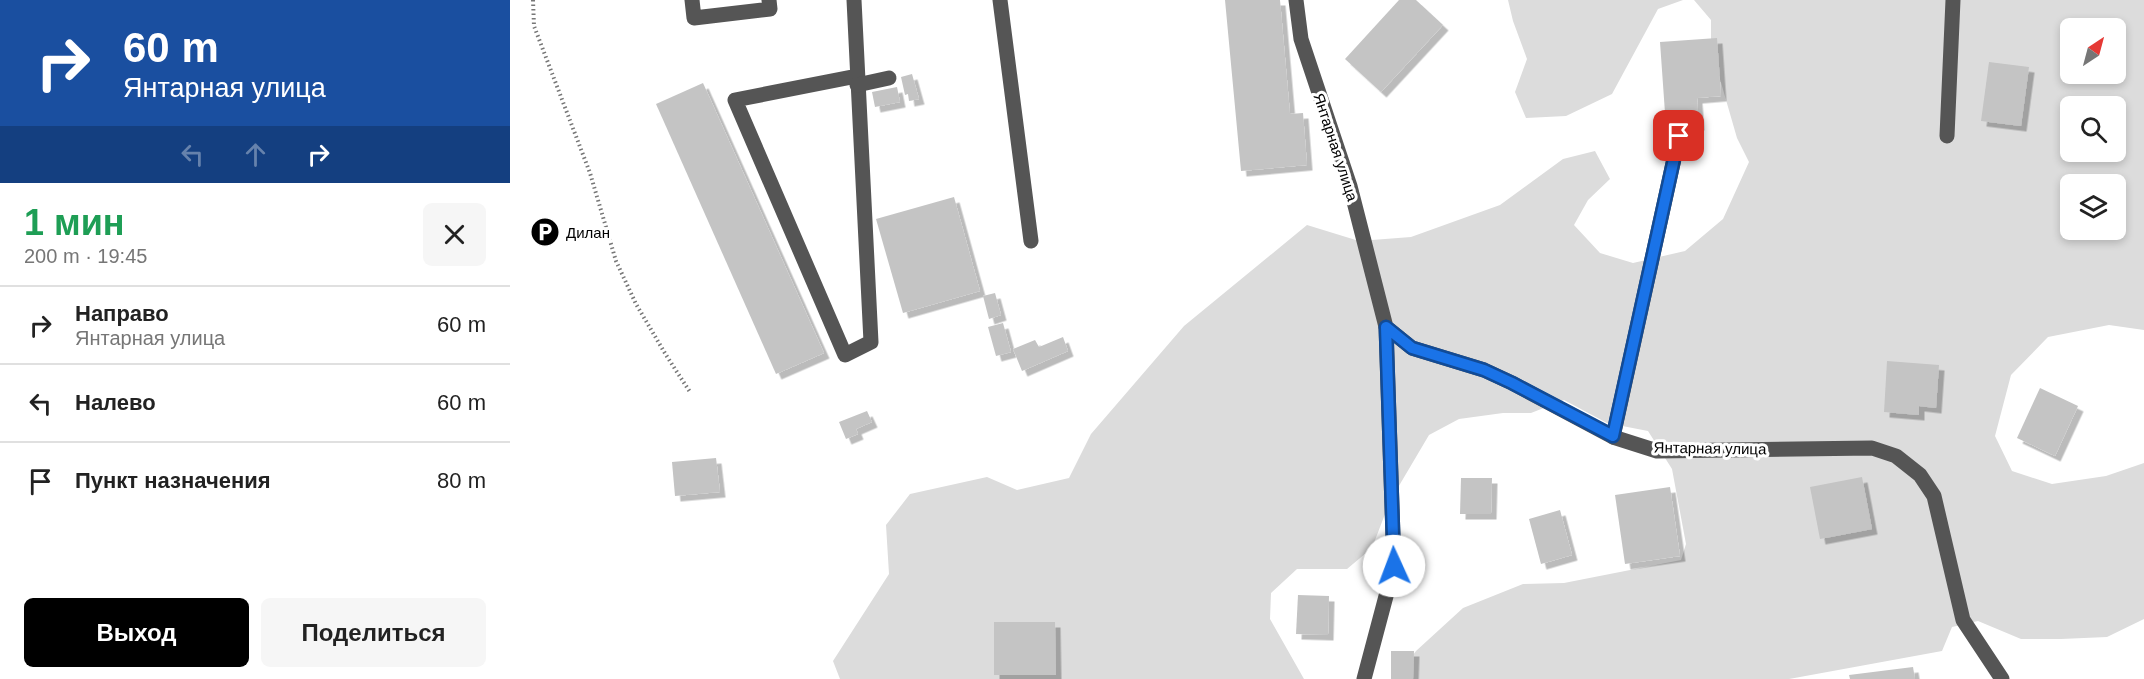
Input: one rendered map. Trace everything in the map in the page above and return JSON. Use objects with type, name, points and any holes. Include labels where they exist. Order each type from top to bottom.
[{"type":"street","points":[[692,0],[694,18],[770,9],[769,0]]},
{"type":"street","points":[[854,0],[857,81],[871,342],[845,355],[735,100],[857,81],[889,78]]},
{"type":"street","points":[[1000,0],[1031,241]]},
{"type":"street","name":"Янтарная улица","points":[[1296,0],[1301,39],[1350,186],[1386,327],[1412,348],[1484,370],[1613,436],[1657,450],[1872,448],[1896,456],[1920,475],[1934,496],[1963,620],[2002,679]]},
{"type":"street","points":[[1947,136],[1953,0]]},
{"type":"street","points":[[1613,436],[1679,136]]},
{"type":"street","points":[[1364,679],[1394,566],[1386,327]]},
{"type":"path","points":[[533,0],[534,26],[590,173],[616,261],[636,304],[690,392]]},
{"type":"shaded area","points":[[1508,0],[1683,0],[1658,9],[1612,94],[1566,116],[1526,118],[1515,92],[1527,59]]},
{"type":"shaded area","points":[[1694,0],[2144,0],[2144,330],[2109,325],[2048,337],[2011,375],[1995,436],[2012,471],[2052,484],[2106,476],[2144,463],[2144,619],[2107,637],[2061,639],[2021,639],[1978,621],[1952,627],[1942,651],[1789,679],[1395,679],[1416,651],[1463,608],[1523,584],[1564,583],[1681,560],[1686,544],[1672,469],[1648,431],[1607,423],[1564,400],[1531,413],[1503,413],[1459,419],[1429,435],[1390,501],[1372,548],[1347,569],[1297,569],[1271,593],[1270,619],[1304,679],[840,679],[833,661],[889,574],[886,525],[910,494],[987,477],[1017,490],[1069,478],[1091,434],[1184,326],[1307,225],[1359,241],[1411,237],[1500,205],[1563,159],[1595,151],[1610,179],[1588,200],[1574,225],[1600,253],[1633,263],[1685,251],[1723,219],[1749,162],[1737,138],[1711,48],[1711,20]]},
{"type":"building","points":[[1225,0],[1280,0],[1290,114],[1303,113],[1307,165],[1241,171]]},
{"type":"building","points":[[1399,0],[1416,0],[1443,25],[1381,92],[1345,59]]},
{"type":"building","points":[[1717,38],[1721,96],[1697,98],[1699,125],[1666,127],[1660,42]]},
{"type":"building","points":[[1989,62],[2029,67],[2021,126],[1981,121]]},
{"type":"building","points":[[912,74],[919,99],[909,101],[908,94],[905,95],[901,77]]},
{"type":"building","points":[[703,83],[824,353],[776,374],[656,104]]},
{"type":"building","points":[[897,87],[900,102],[875,107],[872,92]]},
{"type":"building","points":[[954,197],[980,291],[903,313],[876,219]]},
{"type":"building","points":[[995,293],[1001,315],[989,319],[983,296]]},
{"type":"building","points":[[1003,323],[1011,352],[996,356],[988,327]]},
{"type":"building","points":[[1063,337],[1068,351],[1022,371],[1013,349],[1035,340],[1039,347]]},
{"type":"building","points":[[1887,361],[1939,365],[1936,408],[1919,406],[1919,415],[1884,412]]},
{"type":"building","points":[[2040,388],[2078,406],[2055,456],[2017,438]]},
{"type":"building","points":[[867,411],[872,422],[856,429],[858,434],[846,439],[839,422]]},
{"type":"building","points":[[716,458],[720,492],[675,496],[672,462]]},
{"type":"building","points":[[1862,477],[1872,529],[1820,539],[1810,487]]},
{"type":"building","points":[[1461,478],[1492,478],[1491,514],[1460,514]]},
{"type":"building","points":[[1670,487],[1680,556],[1625,564],[1615,495]]},
{"type":"building","points":[[1560,510],[1572,555],[1541,564],[1529,519]]},
{"type":"building","points":[[1298,595],[1329,596],[1328,635],[1296,634]]},
{"type":"building","points":[[994,622],[1055,622],[1056,675],[994,675]]},
{"type":"building","points":[[1391,651],[1414,651],[1413,679],[1391,679]]},
{"type":"building","points":[[1913,667],[1915,679],[1850,679],[1849,675]]},
{"type":"place","name":"Дилан","points":[[545,232]]},
{"type":"route","points":[[1394,566],[1386,327],[1412,348],[1484,370],[1613,436],[1679,136]]}]
